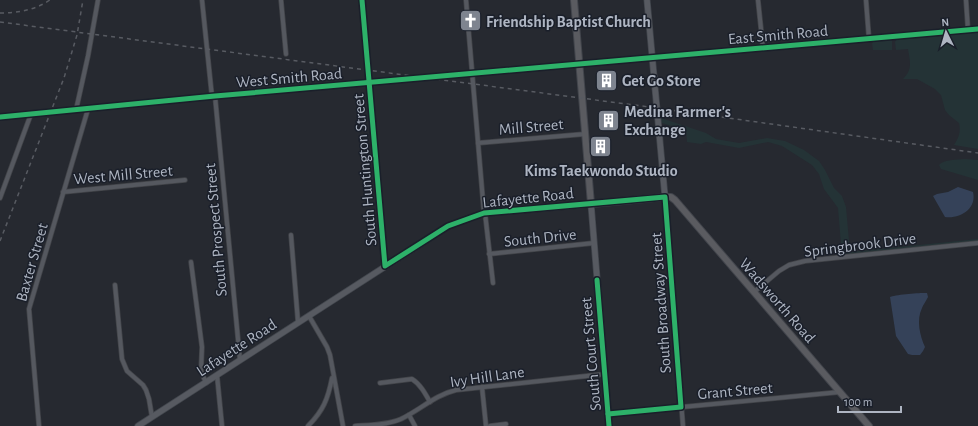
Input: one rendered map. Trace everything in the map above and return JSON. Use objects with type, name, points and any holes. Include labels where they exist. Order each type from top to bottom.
[{"type":"highway","name":"South Court Street","points":[[574,0],[591,204]]},
{"type":"highway","points":[[591,204],[665,197]]},
{"type":"highway","name":"Wadsworth Road","points":[[665,197],[671,197],[675,200],[869,426]]},
{"type":"main road","name":"South Broadway Street","points":[[648,0],[665,197]]},
{"type":"main road","name":"Lafayette Road","points":[[138,426],[448,226],[485,213],[591,204]]},
{"type":"main road","name":"South Court Street","points":[[591,204],[609,426]]},
{"type":"street","points":[[76,110],[98,0]]},
{"type":"street","name":"South Prospect Street","points":[[202,0],[214,97],[240,360]]},
{"type":"street","points":[[281,0],[286,54]]},
{"type":"street","name":"South Huntington Street","points":[[362,0],[385,266]]},
{"type":"street","points":[[466,0],[478,143],[493,283]]},
{"type":"street","points":[[758,0],[762,48]]},
{"type":"street","points":[[866,0],[869,38]]},
{"type":"street","points":[[966,0],[968,30]]},
{"type":"street","name":"East Smith Road","points":[[580,64],[978,29]]},
{"type":"street","name":"West Smith Road","points":[[0,117],[580,64]]},
{"type":"street","name":"Baxter Street","points":[[39,426],[29,309],[88,109]]},
{"type":"street","points":[[0,198],[31,114]]},
{"type":"street","name":"Mill Street","points":[[478,143],[585,134]]},
{"type":"street","name":"West Mill Street","points":[[63,192],[185,180]]},
{"type":"street","name":"South Broadway Street","points":[[665,197],[683,426]]},
{"type":"street","points":[[291,235],[298,322]]},
{"type":"street","name":"South Drive","points":[[489,254],[594,243]]},
{"type":"street","name":"Springbrook Drive","points":[[754,292],[779,271],[789,265],[805,261],[978,243]]},
{"type":"street","points":[[191,262],[202,347],[201,371],[206,383]]},
{"type":"street","points":[[115,285],[122,360],[127,371],[143,385],[146,390],[152,417]]},
{"type":"street","points":[[309,316],[330,355],[343,426]]},
{"type":"street","points":[[308,426],[329,396],[333,374]]},
{"type":"street","name":"Ivy Hill Lane","points":[[355,426],[389,423],[409,415],[449,392],[605,374]]},
{"type":"street","points":[[217,375],[222,426]]},
{"type":"street","points":[[380,383],[412,379],[423,390],[430,402]]},
{"type":"street","points":[[482,387],[486,426]]},
{"type":"street","name":"Grant Street","points":[[608,414],[841,392]]},
{"type":"street","points":[[409,415],[415,426]]},
{"type":"street","points":[[490,426],[506,424]]},
{"type":"shaded area","points":[[978,31],[978,149],[954,145],[959,134],[959,123],[945,110],[941,95],[935,89],[917,79],[903,79],[910,69],[908,49],[896,50],[895,42],[897,39]]},
{"type":"shaded area","points":[[891,39],[892,50],[873,50],[872,43],[874,41]]},
{"type":"shaded area","points":[[658,117],[706,133],[716,139],[739,143],[767,138],[785,141],[804,150],[819,161],[834,188],[842,196],[846,207],[850,252],[978,239],[978,242],[842,256],[838,208],[824,189],[819,174],[812,165],[782,146],[768,142],[739,148],[706,142],[701,144],[687,142],[686,130],[658,122]]},
{"type":"shaded area","points":[[965,159],[978,160],[978,180],[941,169],[939,165],[947,161]]},
{"type":"water","points":[[958,187],[973,192],[974,198],[970,208],[962,214],[945,217],[933,196],[948,192]]},
{"type":"water","points":[[927,293],[928,297],[919,318],[920,333],[925,347],[920,355],[908,354],[896,336],[890,297]]},
{"type":"railway","points":[[0,13],[26,10],[50,0]]},
{"type":"railway","points":[[0,241],[64,78],[77,35],[83,0]]},
{"type":"railway","points":[[0,22],[657,108],[978,153]]},
{"type":"cycle path","points":[[362,0],[385,266],[448,226],[484,213],[665,197],[681,407],[608,414]]},
{"type":"cycle path","points":[[0,117],[215,96],[978,29]]},
{"type":"cycle path","points":[[597,280],[609,426]]},
{"type":"place","name":"Friendship Baptist Church","points":[[471,21]]},
{"type":"place","name":"Get Go Store","points":[[607,80]]},
{"type":"place","name":"Medina Farmer's Exchange","points":[[609,120]]},
{"type":"place","name":"Kims Taekwondo Studio","points":[[601,146]]}]
